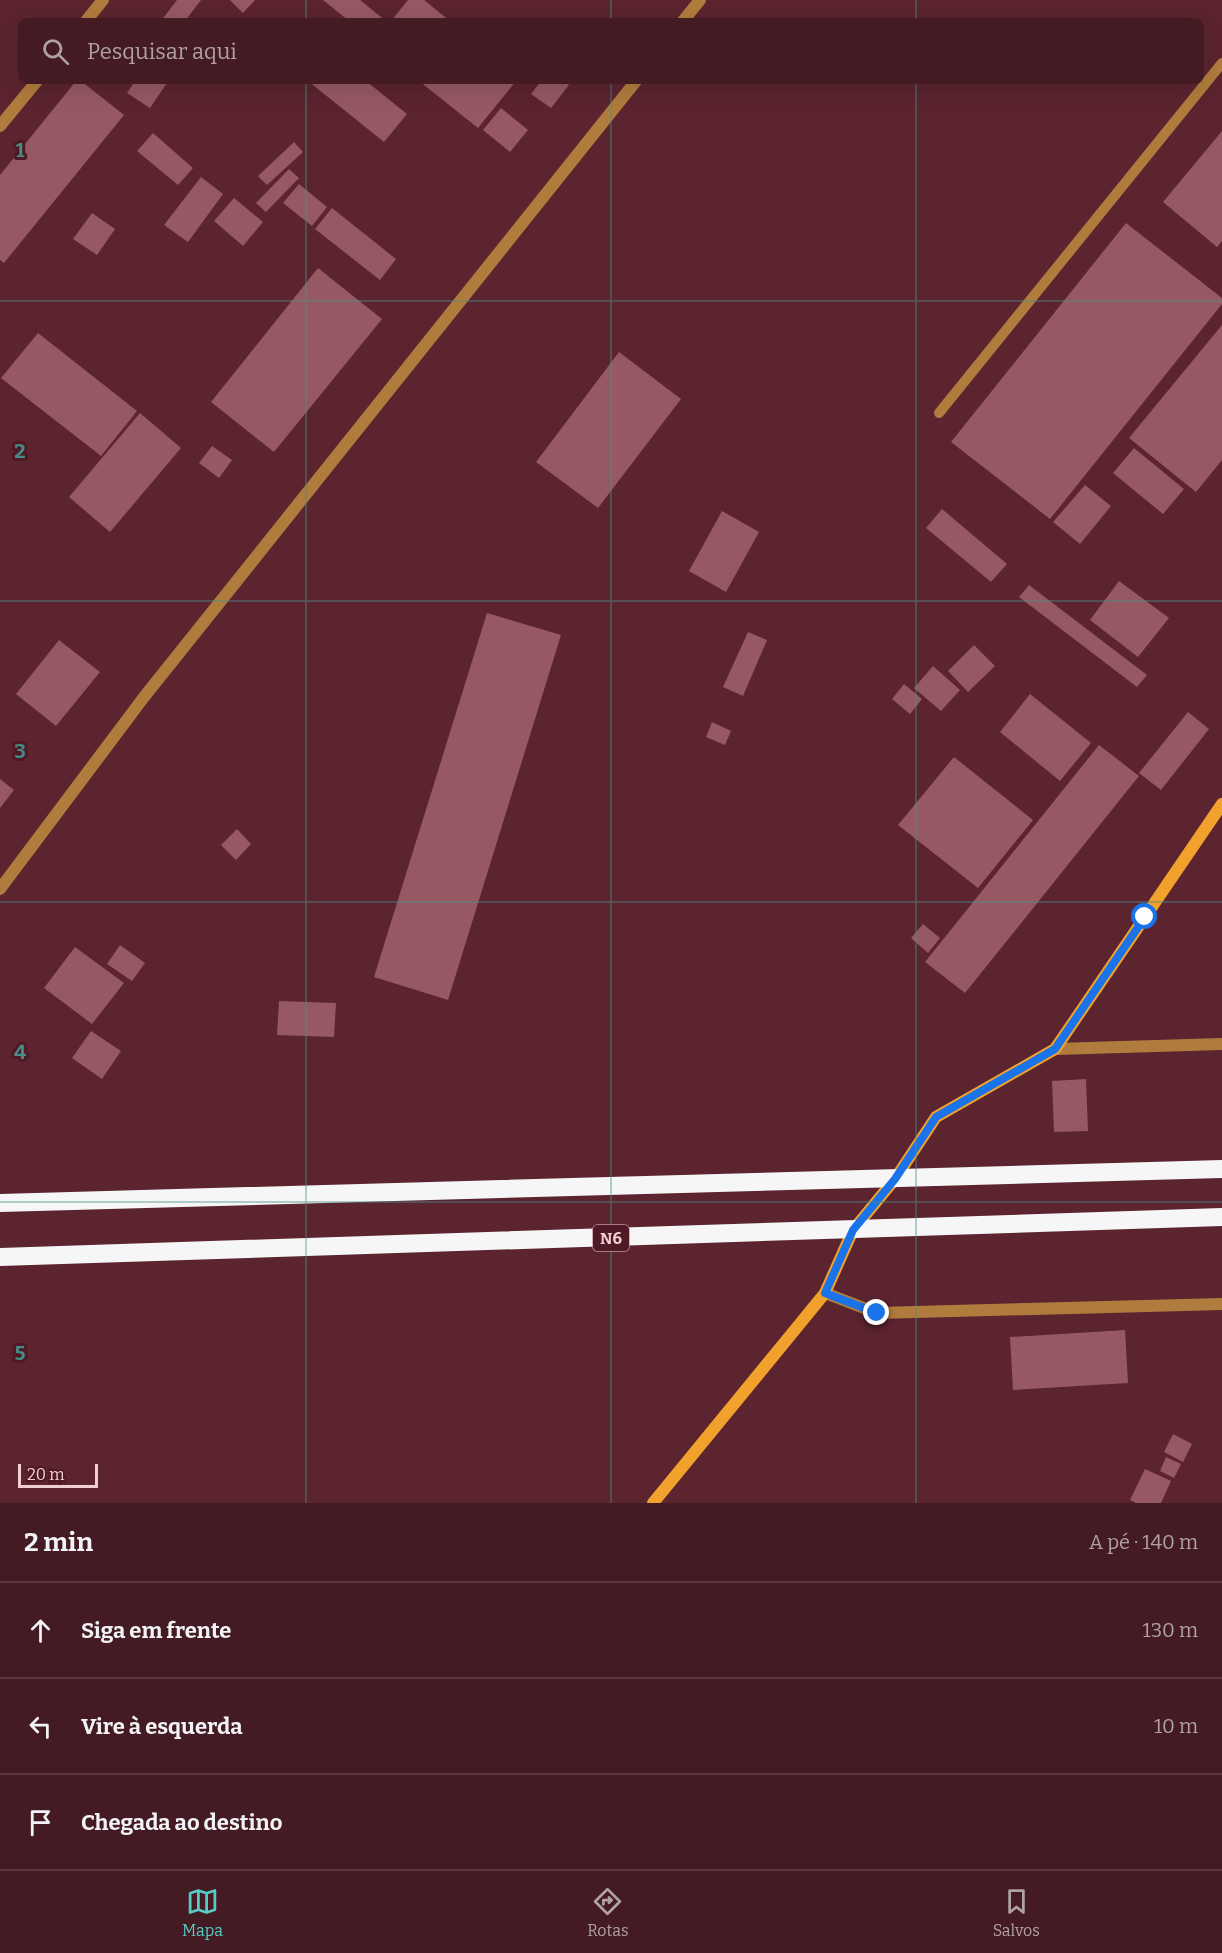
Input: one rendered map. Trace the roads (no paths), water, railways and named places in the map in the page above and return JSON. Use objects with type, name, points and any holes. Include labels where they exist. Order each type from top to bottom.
[{"type":"highway","points":[[0,1203],[1222,1169]]},
{"type":"highway","name":"N6","points":[[0,1257],[1222,1217]]},
{"type":"street","points":[[88,18],[103,0]]},
{"type":"street","points":[[685,18],[700,0]]},
{"type":"street","points":[[0,126],[35,84]]},
{"type":"street","points":[[0,889],[144,698],[634,84]]},
{"type":"street","points":[[652,1503],[825,1293],[853,1230],[895,1179],[936,1117],[1055,1049],[1222,804]]},
{"type":"street","points":[[1055,1049],[1222,1044]]},
{"type":"street","points":[[825,1293],[877,1313],[1222,1304]]},
{"type":"lane","points":[[939,413],[1222,63]]}]
